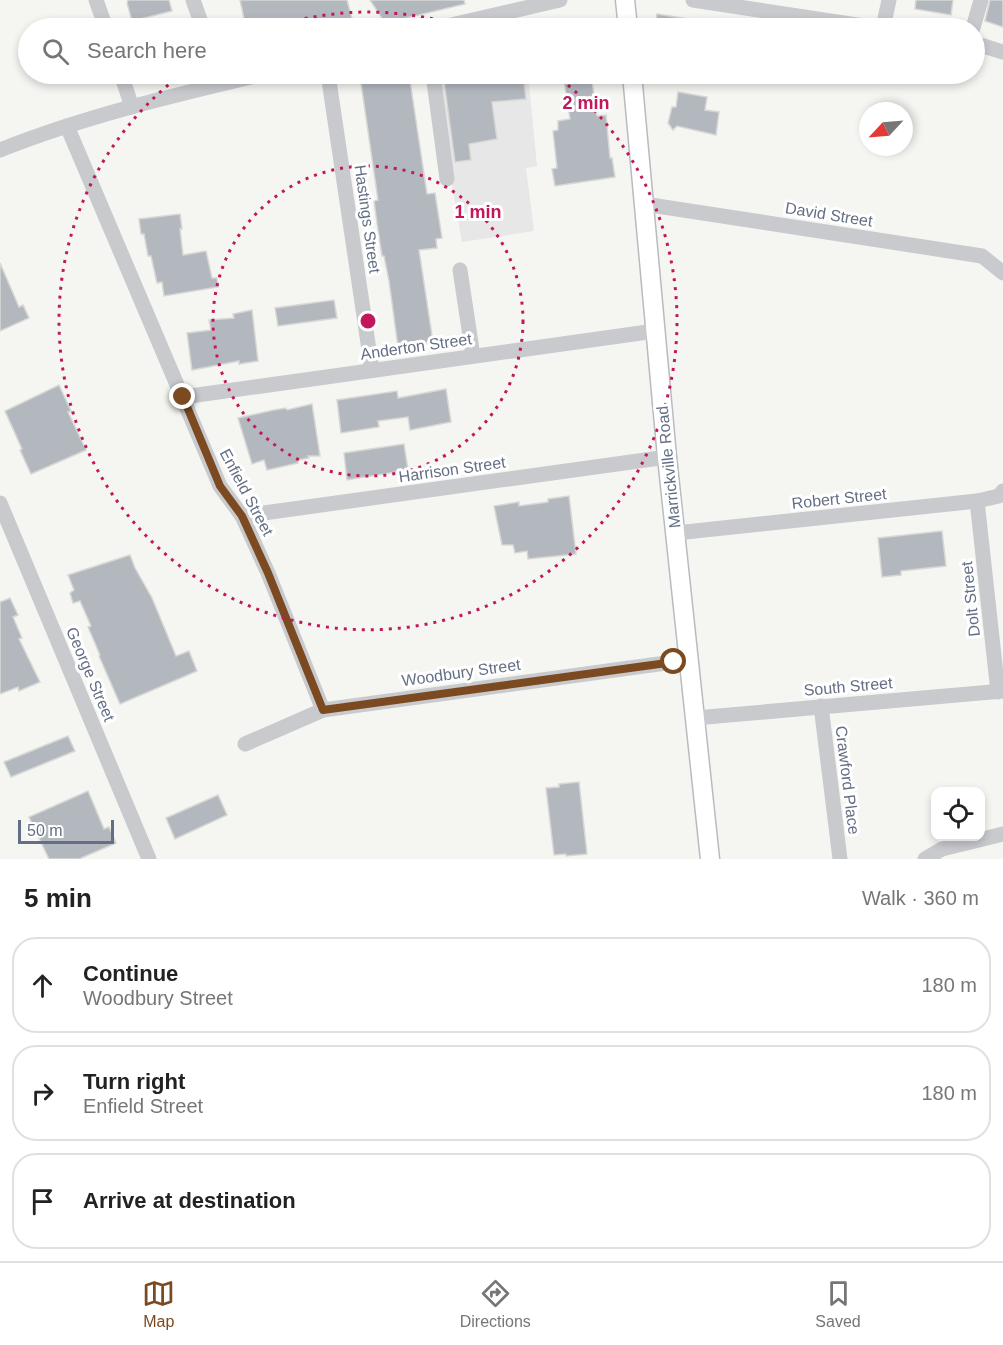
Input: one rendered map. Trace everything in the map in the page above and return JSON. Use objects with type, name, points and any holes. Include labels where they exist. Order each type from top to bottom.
[{"type":"main road","points":[[625,0],[627,18]]},
{"type":"main road","name":"Marrickville Road","points":[[633,84],[667,457],[710,859]]},
{"type":"street","points":[[96,0],[102,18]]},
{"type":"street","points":[[193,0],[199,18]]},
{"type":"street","points":[[474,18],[524,4],[560,0]]},
{"type":"street","points":[[696,0],[812,18]]},
{"type":"street","points":[[886,18],[889,0]]},
{"type":"street","points":[[976,18],[981,0]]},
{"type":"street","points":[[985,46],[1003,52]]},
{"type":"street","points":[[124,84],[132,107]]},
{"type":"street","points":[[0,150],[68,126],[203,84]]},
{"type":"street","name":"Hastings Street","points":[[329,84],[372,370]]},
{"type":"street","points":[[434,84],[447,179]]},
{"type":"street","name":"Enfield Street","points":[[68,126],[220,486],[242,516],[268,573],[323,710]]},
{"type":"street","name":"David Street","points":[[644,204],[982,256],[1003,273]]},
{"type":"street","points":[[460,270],[473,356]]},
{"type":"street","name":"Anderton Street","points":[[183,397],[655,331]]},
{"type":"street","name":"Harrison Street","points":[[242,516],[667,457]]},
{"type":"street","name":"Robert Street","points":[[676,533],[977,501],[999,496],[1003,491]]},
{"type":"street","name":"Dolt Street","points":[[977,501],[1000,692]]},
{"type":"street","name":"George Street","points":[[0,503],[148,859]]},
{"type":"street","name":"Woodbury Street","points":[[245,744],[323,710],[688,660]]},
{"type":"street","name":"South Street","points":[[695,718],[1000,692]]},
{"type":"street","name":"Crawford Place","points":[[821,706],[840,859]]},
{"type":"street","points":[[926,859],[942,849],[1003,834]]},
{"type":"shaded area","points":[[437,84],[529,84],[537,166],[526,168],[534,231],[462,242]]},
{"type":"building","points":[[128,0],[169,0],[172,11],[144,18],[131,18]]},
{"type":"building","points":[[240,0],[347,0],[352,18],[244,18]]},
{"type":"building","points":[[370,0],[464,0],[465,4],[406,18],[382,18]]},
{"type":"building","points":[[916,0],[953,0],[951,15],[915,9]]},
{"type":"building","points":[[990,0],[1003,0],[1003,27],[985,21]]},
{"type":"building","points":[[657,14],[682,18],[656,18]]},
{"type":"building","points":[[361,84],[410,84],[427,194],[435,193],[442,238],[436,239],[437,248],[419,250],[433,342],[398,347],[389,281],[384,256],[382,256],[374,201],[378,200]]},
{"type":"building","points":[[444,84],[524,84],[526,99],[492,102],[497,139],[469,144],[471,160],[455,162]]},
{"type":"building","points":[[564,84],[592,84],[597,116],[606,115],[610,158],[612,158],[615,177],[555,186],[552,169],[557,168],[553,131],[558,130],[558,121],[570,119]]},
{"type":"building","points":[[678,92],[707,97],[705,110],[719,112],[716,135],[677,126],[673,130],[668,123],[672,107],[676,107]]},
{"type":"building","points":[[180,214],[183,255],[206,251],[212,278],[217,278],[218,287],[164,296],[162,282],[157,283],[151,256],[148,256],[139,219]]},
{"type":"building","points":[[0,263],[19,307],[23,305],[29,318],[0,331]]},
{"type":"building","points":[[334,300],[337,318],[278,326],[275,308]]},
{"type":"building","points":[[252,310],[258,361],[239,364],[239,361],[192,370],[187,333],[211,330],[209,320],[234,318],[233,314]]},
{"type":"building","points":[[59,385],[71,411],[68,412],[86,450],[31,474],[5,411]]},
{"type":"building","points":[[446,389],[451,422],[410,430],[408,417],[378,421],[379,427],[341,433],[337,400],[397,391],[398,398]]},
{"type":"building","points":[[312,404],[320,456],[308,456],[309,458],[298,460],[298,463],[267,470],[264,460],[252,464],[238,418]]},
{"type":"building","points":[[404,444],[408,470],[347,480],[344,453]]},
{"type":"building","points":[[569,496],[576,554],[528,559],[527,551],[515,553],[513,545],[502,545],[494,506],[519,502],[519,506]]},
{"type":"building","points":[[942,531],[946,566],[901,571],[901,575],[882,577],[878,538]]},
{"type":"building","points":[[130,555],[152,598],[176,656],[189,651],[197,671],[120,704],[99,656],[88,627],[91,626],[80,601],[73,603],[70,593],[74,590],[68,575]]},
{"type":"building","points":[[10,598],[18,615],[13,617],[22,638],[19,639],[40,682],[19,691],[18,687],[0,694],[0,602]]},
{"type":"building","points":[[68,736],[75,751],[11,777],[4,762]]},
{"type":"building","points":[[579,782],[587,854],[554,855],[546,788]]},
{"type":"building","points":[[88,791],[104,829],[109,827],[116,843],[79,859],[49,859],[29,817]]},
{"type":"building","points":[[218,795],[227,815],[175,839],[166,818]]},
{"type":"route","points":[[183,397],[220,486],[242,516],[268,573],[323,710],[674,662]]}]
